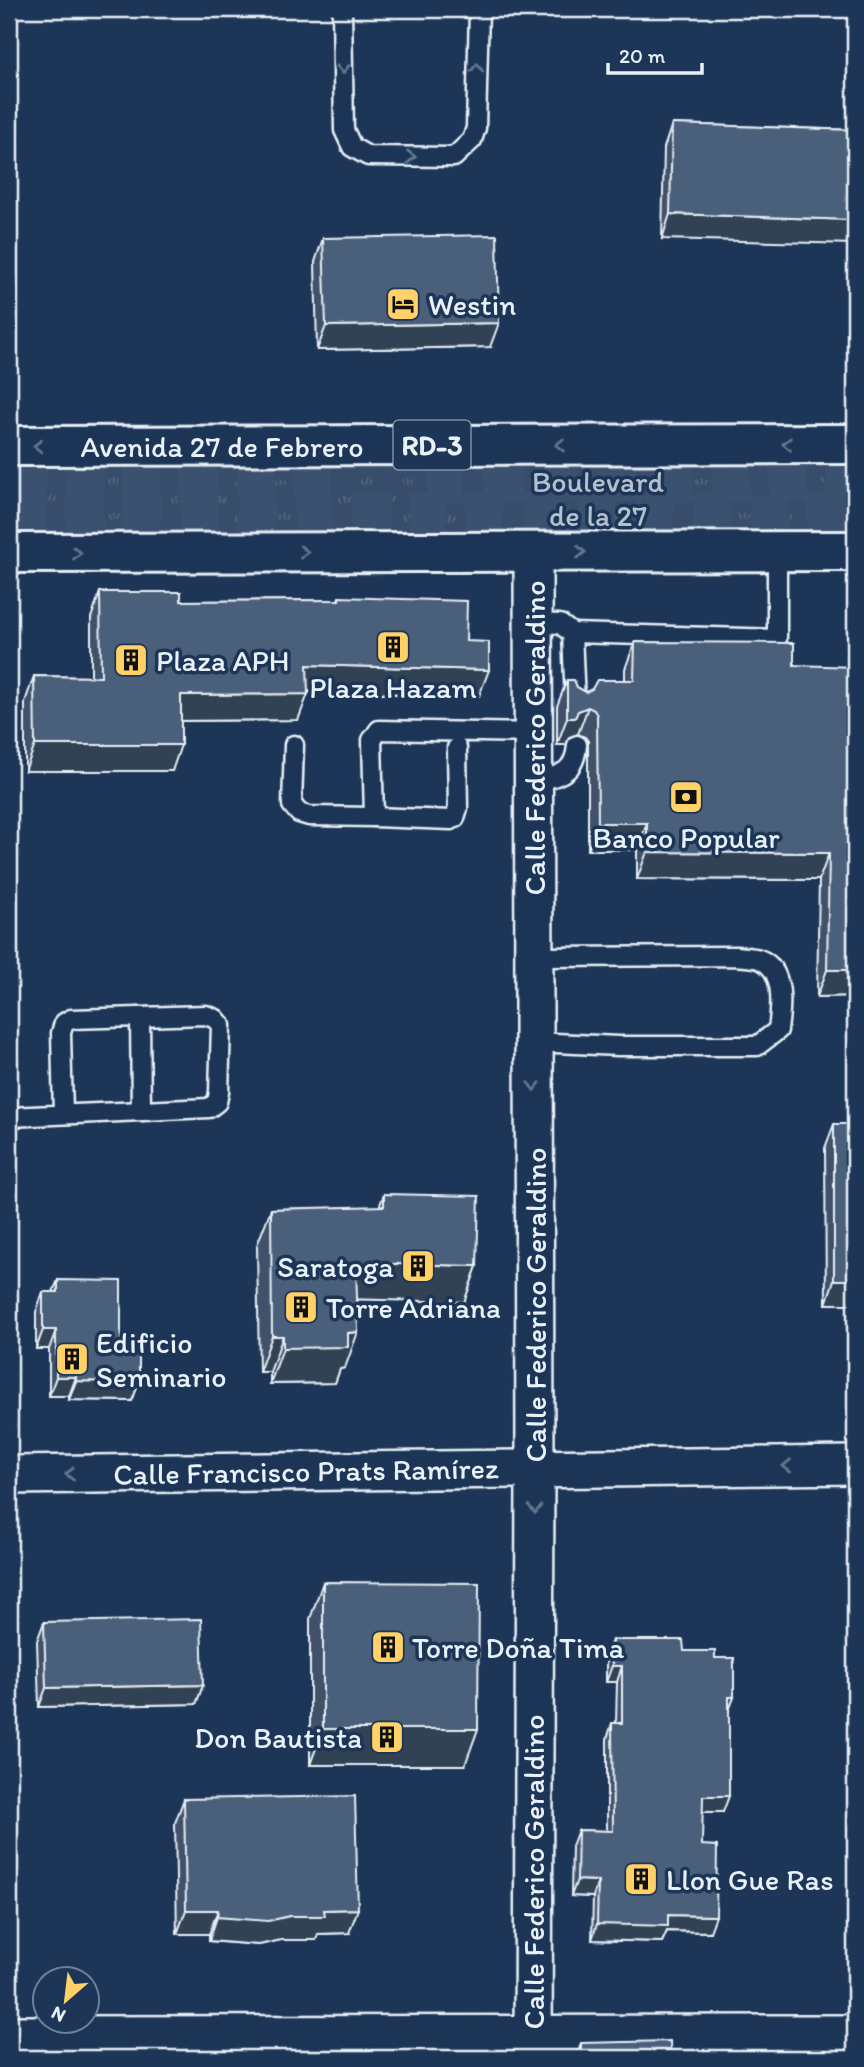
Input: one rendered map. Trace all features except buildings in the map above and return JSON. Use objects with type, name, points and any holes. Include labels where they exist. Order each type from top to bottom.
[{"type":"main road","name":"Avenida 27 de Febrero","points":[[9,446],[855,444]]},
{"type":"main road","points":[[9,553],[855,551]]},
{"type":"street","name":"Calle Federico Geraldino","points":[[532,2046],[535,1469],[533,552]]},
{"type":"street","name":"Calle Francisco Prats Ramírez","points":[[9,1475],[855,1465]]},
{"type":"street","points":[[9,2035],[532,2046],[855,2034]]},
{"type":"lane","points":[[342,9],[344,130],[352,147],[368,156],[454,157],[472,140],[475,128],[479,9]]},
{"type":"lane","points":[[533,623],[560,624],[572,632],[777,639],[777,551]]},
{"type":"lane","points":[[572,632],[576,707]]},
{"type":"lane","points":[[374,817],[372,740],[379,730],[533,733]]},
{"type":"lane","points":[[294,745],[292,805],[299,813],[309,816],[451,820],[455,818],[458,808],[457,748]]},
{"type":"lane","points":[[534,783],[564,773],[576,761],[577,745]]},
{"type":"lane","points":[[534,1042],[618,1046],[757,1045],[778,1030],[782,1003],[775,973],[761,959],[736,956],[535,957]]},
{"type":"lane","points":[[9,1117],[209,1108],[217,1102],[219,1092],[221,1025],[216,1019],[206,1015],[71,1019],[64,1023],[61,1033],[63,1114]]},
{"type":"lane","points":[[140,1017],[141,1111]]},
{"type":"green space","name":"Boulevard de la 27","points":[[855,454],[855,541],[9,540],[9,457]]},
{"type":"tunnel","points":[[427,484],[855,483]]},
{"type":"tunnel","points":[[9,485],[339,484]]},
{"type":"tunnel","points":[[9,513],[458,511],[855,515]]},
{"type":"place","name":"Westin","points":[[403,304]]},
{"type":"place","name":"Plaza Hazam","points":[[393,647]]},
{"type":"place","name":"Plaza APH","points":[[131,660]]},
{"type":"place","name":"Banco Popular","points":[[686,797]]},
{"type":"place","name":"Saratoga","points":[[418,1266]]},
{"type":"place","name":"Torre Adriana","points":[[301,1307]]},
{"type":"place","name":"Edificio Seminario","points":[[72,1359]]},
{"type":"place","name":"Torre Doña Tima","points":[[388,1647]]},
{"type":"place","name":"Don Bautista","points":[[387,1737]]},
{"type":"place","name":"Llon Gue Ras","points":[[641,1879]]}]
